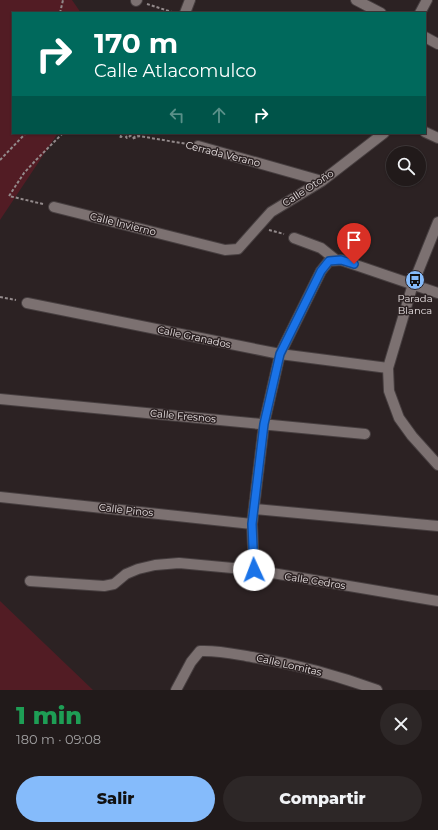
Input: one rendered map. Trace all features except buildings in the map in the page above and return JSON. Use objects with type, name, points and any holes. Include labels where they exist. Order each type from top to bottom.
[{"type":"street","points":[[185,12],[190,0]]},
{"type":"street","points":[[356,0],[379,12]]},
{"type":"street","points":[[420,12],[426,0]]},
{"type":"street","points":[[426,38],[438,44]]},
{"type":"street","points":[[426,132],[438,138]]},
{"type":"street","name":"Calle Otoño","points":[[238,249],[271,212],[322,181],[383,134]]},
{"type":"street","name":"Cerrada Verano","points":[[198,146],[322,181]]},
{"type":"street","name":"Calle Invierno","points":[[54,207],[225,250],[238,249]]},
{"type":"street","points":[[438,222],[413,284],[388,368],[389,391],[399,418],[412,436],[438,465]]},
{"type":"street","points":[[294,238],[321,248],[332,260]]},
{"type":"street","points":[[254,570],[252,524],[264,424],[280,354],[321,271],[332,260],[341,260],[438,293]]},
{"type":"street","name":"Calle Granados","points":[[27,303],[280,354],[388,368]]},
{"type":"street","name":"Calle Fresnos","points":[[0,399],[365,434]]},
{"type":"street","name":"Calle Pinos","points":[[0,496],[252,524]]},
{"type":"street","points":[[255,509],[438,526]]},
{"type":"street","name":"Calle Cedros","points":[[30,582],[104,586],[114,584],[126,574],[138,569],[155,565],[179,563],[254,570],[438,601]]},
{"type":"street","name":"Calle Lomitas","points":[[176,690],[191,662],[200,651],[214,650],[276,661],[341,677],[377,690]]},
{"type":"path","points":[[60,12],[63,0]]},
{"type":"path","points":[[136,0],[173,12]]},
{"type":"path","points":[[0,160],[25,134]]},
{"type":"path","points":[[54,207],[8,196],[32,164],[62,134]]},
{"type":"path","points":[[130,134],[126,137],[128,138],[134,134]]},
{"type":"path","name":"Cerrada Verano","points":[[138,134],[132,139],[139,136],[198,146]]},
{"type":"path","points":[[258,226],[294,238]]},
{"type":"path","points":[[0,297],[27,303]]},
{"type":"shaded area","points":[[0,0],[72,0],[80,12],[12,12],[12,134],[57,134],[0,220]]},
{"type":"shaded area","points":[[0,601],[93,690],[0,690]]},
{"type":"place","name":"Parada Blanca","points":[[415,280]]},
{"type":"route","points":[[254,570],[252,524],[264,424],[280,354],[321,271],[329,261],[341,260],[354,264]]}]
